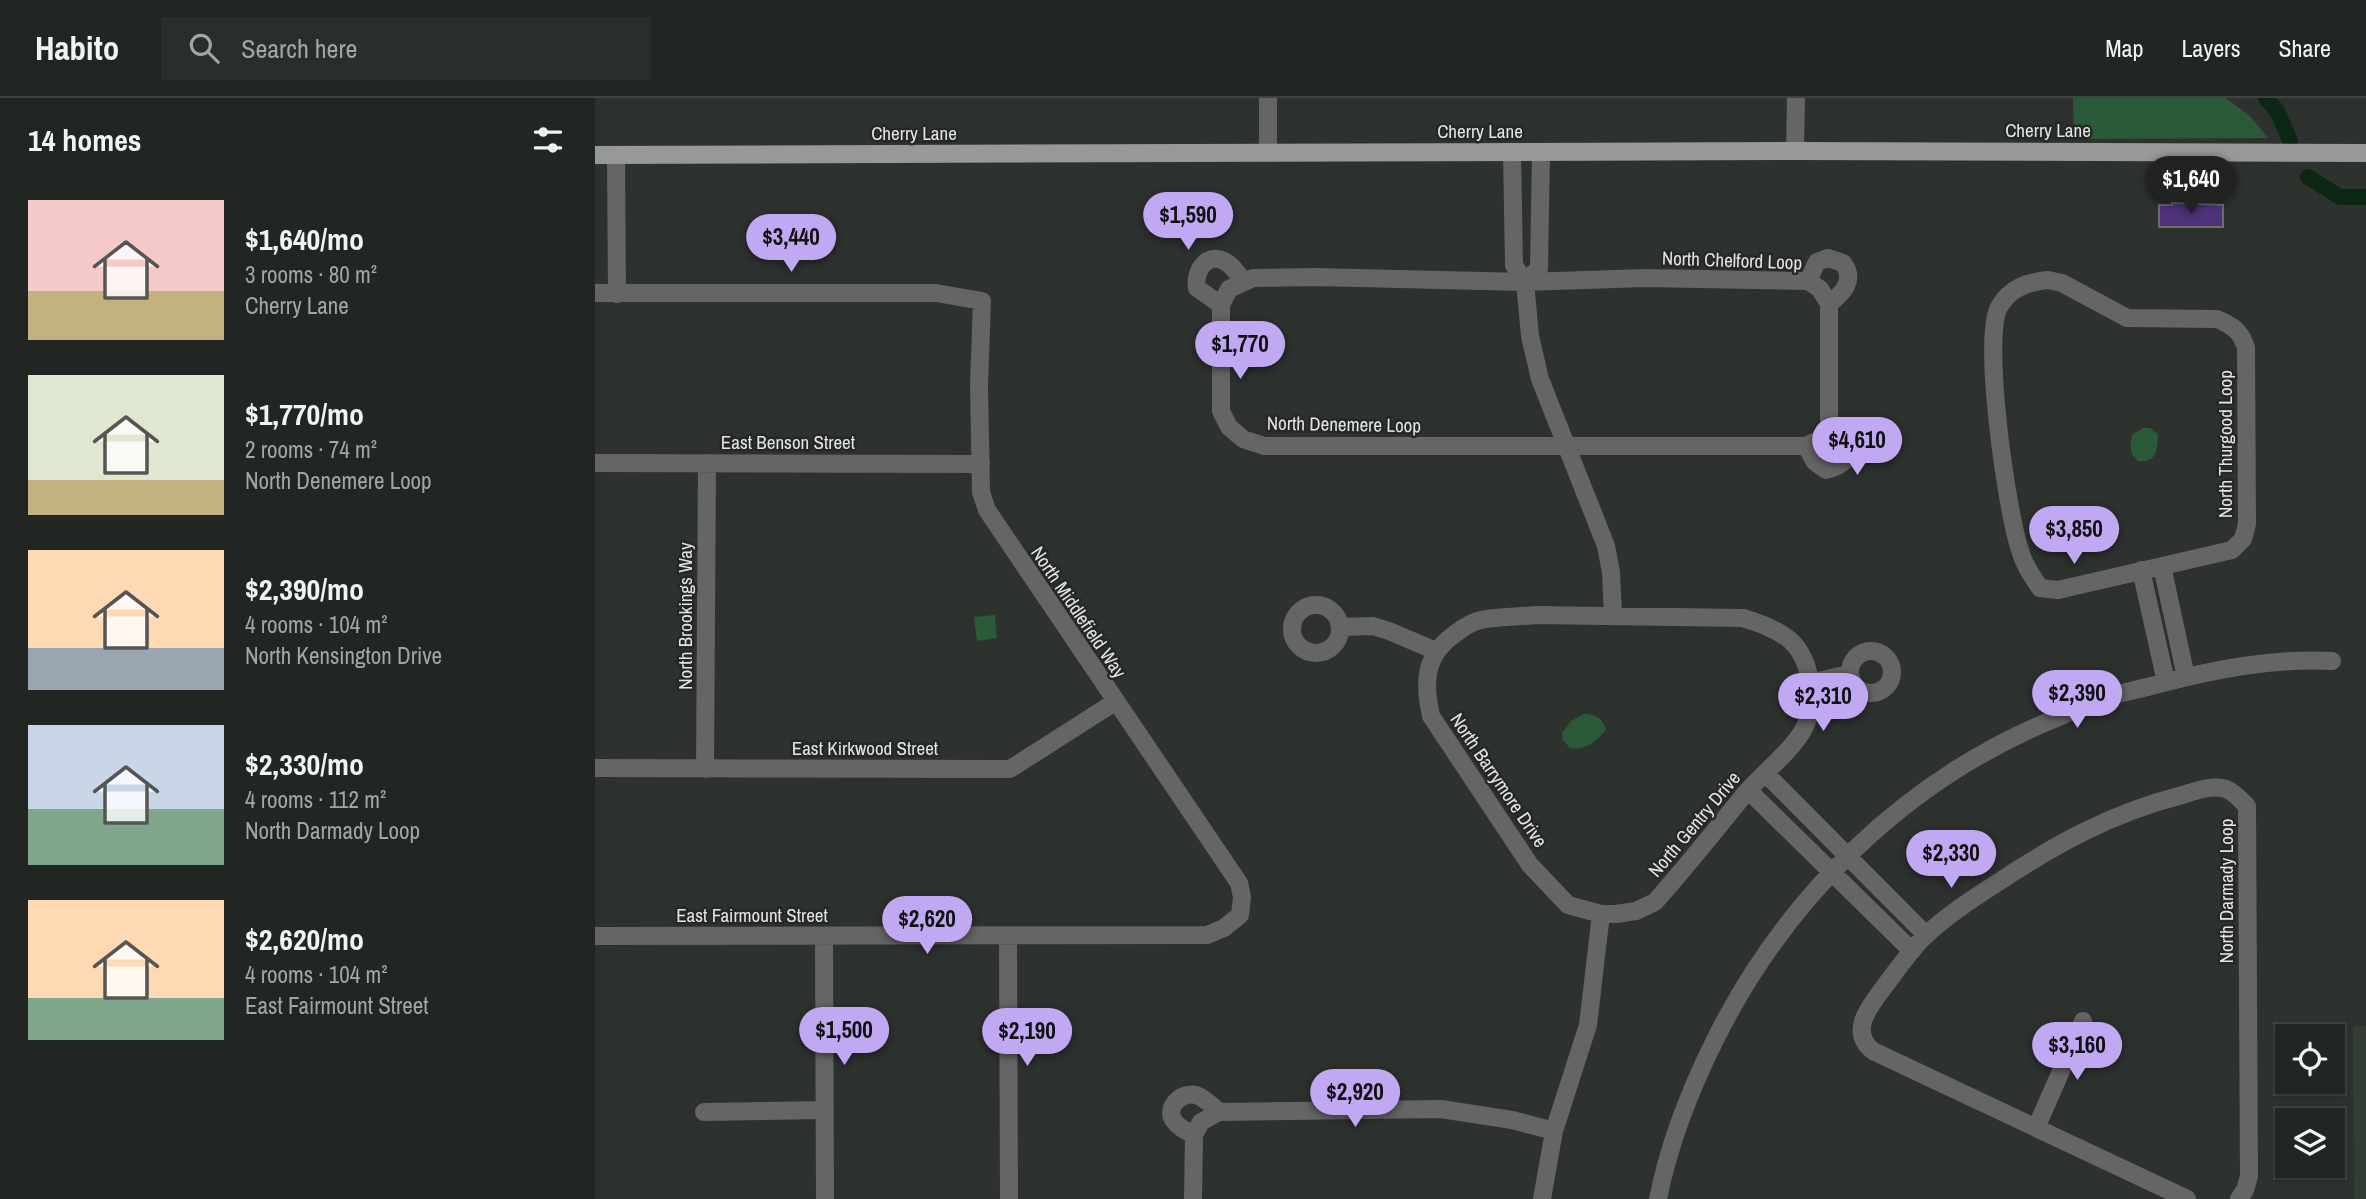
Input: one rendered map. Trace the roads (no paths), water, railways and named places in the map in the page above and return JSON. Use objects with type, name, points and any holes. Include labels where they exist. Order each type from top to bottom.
[{"type":"main road","name":"Cherry Lane","points":[[595,155],[1795,151],[2366,153]]},
{"type":"street","points":[[1268,98],[1268,152]]},
{"type":"street","points":[[1795,151],[1796,98]]},
{"type":"street","points":[[1340,627],[1373,626],[1436,651],[1465,626],[1480,620],[1536,615],[1613,615],[1611,572],[1606,546],[1541,379],[1529,336],[1525,282],[1514,265],[1512,152]]},
{"type":"street","points":[[1244,282],[1231,265],[1218,259],[1208,261],[1200,268],[1196,282],[1197,288],[1221,305],[1229,289],[1253,278],[1525,282],[1539,268],[1541,152]]},
{"type":"street","points":[[595,293],[617,294],[616,155]]},
{"type":"street","points":[[1567,445],[1806,446],[1822,438],[1829,426],[1829,304],[1846,289],[1849,274],[1843,262],[1833,258],[1817,262],[1808,281]]},
{"type":"street","name":"North Chelford Loop","points":[[1525,282],[1645,278],[1808,281],[1820,289],[1829,304]]},
{"type":"street","name":"North Thurgood Loop","points":[[2048,280],[2062,283],[2127,318],[2217,319],[2231,325],[2241,334],[2246,348],[2247,524],[2243,539],[2232,550],[2141,570],[2058,590],[2040,588],[2028,570],[2019,549],[2004,470],[1994,332],[1998,309],[2008,295],[2018,288],[2048,280]]},
{"type":"street","name":"North Middlefield Way","points":[[617,294],[936,293],[982,301],[979,385],[981,492],[987,510],[1239,883],[1242,897],[1240,915]]},
{"type":"street","name":"North Denemere Loop","points":[[1221,305],[1221,411],[1229,427],[1243,439],[1264,446],[1567,445]]},
{"type":"street","points":[[1806,446],[1815,462],[1826,470],[1840,467],[1847,461],[1850,451],[1845,434],[1829,426]]},
{"type":"street","name":"East Benson Street","points":[[595,463],[981,464]]},
{"type":"street","name":"North Brookings Way","points":[[705,769],[706,463]]},
{"type":"street","points":[[2162,566],[2186,677]]},
{"type":"street","points":[[2141,570],[2166,682]]},
{"type":"street","name":"North Gentry Drive","points":[[1601,914],[1636,911],[1655,902],[1748,790],[1788,751],[1804,730],[1810,711],[1809,683],[1802,658],[1792,642],[1765,624],[1743,618],[1613,615]]},
{"type":"street","name":"North Barrymore Drive","points":[[1436,651],[1428,672],[1426,691],[1431,716],[1530,865],[1548,886],[1568,905],[1601,914]]},
{"type":"street","points":[[1658,1199],[1693,1085],[1731,1009],[1781,929],[1832,870],[1884,822],[1951,772],[2022,732],[2101,699],[2213,670],[2295,660],[2332,661]]},
{"type":"street","points":[[1809,683],[1849,674]]},
{"type":"street","name":"East Kirkwood Street","points":[[595,768],[1010,769],[1115,702]]},
{"type":"street","points":[[1765,773],[1926,935]]},
{"type":"street","name":"North Darmady Loop","points":[[2187,1199],[1873,1051],[1867,1046],[1860,1027],[1866,1010],[1912,951],[1926,935],[1965,904],[2034,858],[2095,825],[2142,805],[2210,788],[2225,789],[2247,806],[2249,1176],[2239,1199]]},
{"type":"street","points":[[1748,790],[1912,951]]},
{"type":"street","points":[[1542,1199],[1554,1131],[1588,1025],[1601,914]]},
{"type":"street","name":"East Fairmount Street","points":[[595,936],[1207,935],[1224,928],[1240,915]]},
{"type":"street","points":[[824,936],[825,1199]]},
{"type":"street","points":[[1008,937],[1009,1199]]},
{"type":"street","points":[[2036,1128],[2083,1021]]},
{"type":"street","points":[[1193,1135],[1175,1124],[1171,1117],[1171,1110],[1179,1098],[1188,1094],[1197,1095],[1219,1112]]},
{"type":"street","points":[[1193,1194],[1193,1135],[1201,1122],[1219,1112],[1441,1109],[1512,1120],[1554,1131]]},
{"type":"street","points":[[704,1112],[825,1110]]},
{"type":"waterway","points":[[2266,98],[2277,111],[2290,140]]},
{"type":"waterway","points":[[2308,177],[2340,197],[2366,197]]}]
